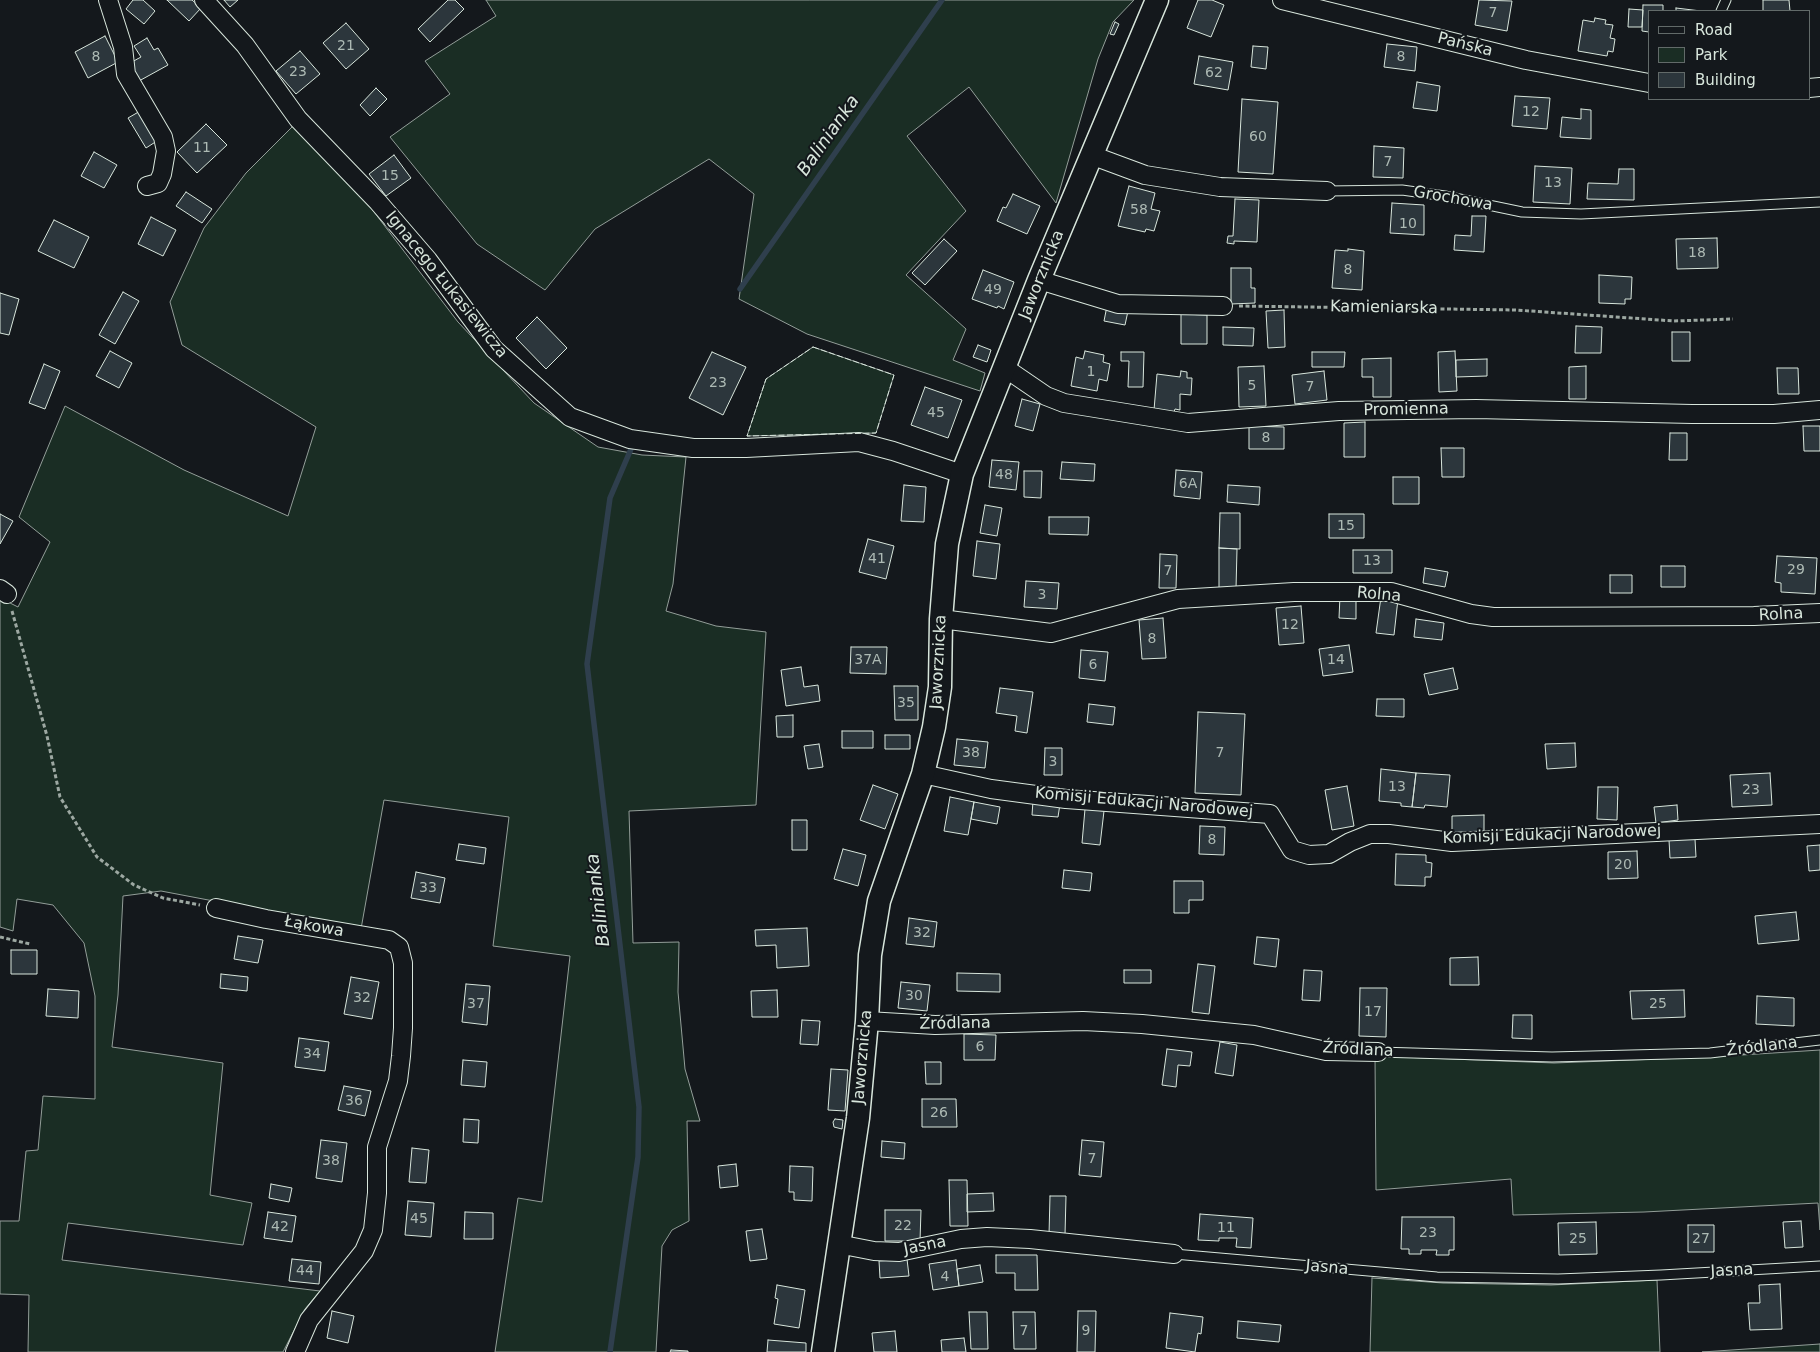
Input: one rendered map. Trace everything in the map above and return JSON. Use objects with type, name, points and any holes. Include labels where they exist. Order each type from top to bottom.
[{"type":"street","points":[[108,0],[123,47],[126,74],[163,137],[166,150],[162,174],[158,183],[147,186]]},
{"type":"street","name":"Ignacego Łukasiewicza","points":[[204,0],[245,45],[298,119],[378,202],[428,260],[494,349],[570,417],[636,440],[693,448],[746,448],[859,442],[962,474]]},
{"type":"street","name":"Jaworznicka","points":[[823,1352],[858,1118],[867,1021],[870,955],[880,901],[922,774],[934,727],[940,687],[941,619],[947,544],[962,474],[1039,280],[1157,0]]},
{"type":"street","name":"Pańska","points":[[1282,0],[1526,60],[1648,82]]},
{"type":"street","name":"Grochowa","points":[[1091,155],[1145,175],[1220,187],[1327,191]]},
{"type":"street","points":[[1039,280],[1118,304],[1224,306]]},
{"type":"street","name":"Promienna","points":[[1005,368],[1046,396],[1064,403],[1188,423],[1339,411],[1476,409],[1774,414],[1820,410]]},
{"type":"street","name":"Rolna","points":[[941,619],[1051,633],[1178,599],[1294,592],[1391,592],[1471,614],[1493,617],[1754,616],[1820,613]]},
{"type":"street","name":"Komisji Edukacji Narodowej","points":[[922,774],[991,789],[1066,799],[1270,814],[1292,850],[1309,855],[1329,854],[1350,842],[1370,834],[1389,834],[1452,842],[1820,824]]},
{"type":"street","name":"Łąkowa","points":[[216,908],[266,919],[389,940],[399,947],[403,963],[401,1056],[398,1080],[378,1147],[378,1193],[373,1230],[364,1251],[309,1320],[295,1352]]},
{"type":"street","name":"Źródlana","points":[[867,1021],[935,1025],[1083,1021],[1142,1024],[1254,1035],[1326,1051],[1378,1052]]},
{"type":"street","name":"Jasna","points":[[838,1244],[874,1251],[899,1252],[961,1239],[987,1237],[1030,1239],[1174,1254]]},
{"type":"lane","name":"Grochowa","points":[[1327,191],[1402,190],[1445,196],[1522,212],[1581,214],[1820,202]]},
{"type":"lane","name":"Źródlana","points":[[1378,1052],[1552,1058],[1710,1054],[1820,1040]]},
{"type":"lane","name":"Jasna","points":[[1174,1254],[1437,1277],[1558,1279],[1820,1266]]},
{"type":"path","name":"Kamieniarska","points":[[1224,306],[1516,310],[1674,321],[1733,319]]},
{"type":"path","points":[[4,591],[47,736],[60,797],[98,858],[134,885],[163,898],[216,908]]},
{"type":"path","points":[[0,937],[30,944]]},
{"type":"green space","points":[[486,0],[1134,0],[1113,22],[1098,59],[1056,203],[969,87],[907,136],[966,211],[906,275],[966,329],[953,360],[985,373],[980,391],[807,334],[739,299],[754,194],[709,159],[595,229],[545,290],[477,244],[390,137],[450,94],[425,61],[496,16]]},
{"type":"green space","points":[[295,124],[332,162],[371,208],[458,322],[534,403],[598,447],[642,455],[686,457],[673,584],[666,611],[716,626],[766,632],[756,805],[629,811],[633,943],[679,942],[678,992],[685,1069],[700,1121],[687,1121],[689,1221],[672,1230],[662,1246],[656,1352],[495,1352],[518,1198],[542,1202],[570,956],[493,946],[509,817],[384,800],[361,929],[161,891],[123,896],[118,995],[112,1047],[223,1063],[210,1195],[252,1203],[243,1245],[68,1223],[62,1260],[320,1291],[305,1309],[283,1352],[28,1352],[29,1295],[0,1294],[0,1221],[19,1221],[26,1151],[38,1150],[43,1096],[95,1099],[95,996],[84,943],[53,905],[17,899],[13,931],[0,927],[0,598],[18,607],[50,542],[19,517],[65,406],[184,470],[288,516],[316,427],[182,345],[170,302],[204,228],[246,173]]},
{"type":"green space","points":[[813,347],[894,375],[876,433],[747,436],[766,379]]},
{"type":"green space","points":[[1820,1050],[1820,1230],[1818,1203],[1644,1212],[1513,1215],[1511,1179],[1376,1190],[1375,1056],[1554,1063],[1711,1057]]},
{"type":"green space","points":[[1372,1278],[1443,1283],[1551,1285],[1657,1280],[1660,1352],[1370,1352]]},
{"type":"green space","points":[[1820,1344],[1820,1352],[1702,1352]]},
{"type":"building","points":[[133,0],[143,0],[155,11],[144,24],[126,9]]},
{"type":"building","points":[[167,0],[192,0],[201,8],[189,21]]},
{"type":"building","points":[[224,0],[238,0],[230,7]]},
{"type":"building","points":[[448,0],[455,0],[464,9],[430,42],[418,29]]},
{"type":"building","points":[[1198,0],[1212,0],[1224,5],[1211,37],[1187,28]]},
{"type":"building","points":[[1479,0],[1512,1],[1507,31],[1475,25]]},
{"type":"building","points":[[1763,0],[1789,0],[1790,10],[1763,10]]},
{"type":"building","points":[[1643,5],[1663,5],[1663,10],[1648,10],[1648,32],[1642,31]]},
{"type":"building","points":[[1676,8],[1693,10],[1676,10]]},
{"type":"building","points":[[1629,9],[1643,10],[1642,27],[1628,27]]},
{"type":"building","points":[[1595,18],[1606,20],[1605,24],[1613,25],[1610,38],[1615,39],[1613,52],[1608,51],[1607,56],[1578,51],[1583,20],[1594,22]]},
{"type":"building","points":[[1115,22],[1119,24],[1114,35],[1110,34]]},
{"type":"building","points":[[346,23],[369,49],[346,69],[323,43]]},
{"type":"building","points":[[105,36],[118,62],[88,78],[75,52]]},
{"type":"building","points":[[147,38],[154,50],[158,48],[168,65],[139,81],[130,63],[141,57],[134,46]]},
{"type":"building","points":[[1387,44],[1417,47],[1415,71],[1384,67]]},
{"type":"building","points":[[1253,46],[1268,47],[1266,69],[1251,67]]},
{"type":"building","points":[[300,51],[320,74],[296,94],[276,71]]},
{"type":"building","points":[[1199,56],[1233,62],[1228,90],[1194,84]]},
{"type":"building","points":[[1417,82],[1440,86],[1437,111],[1413,108]]},
{"type":"building","points":[[376,88],[387,99],[370,116],[360,105]]},
{"type":"building","points":[[1515,96],[1550,98],[1547,129],[1512,126]]},
{"type":"building","points":[[1242,99],[1278,102],[1273,174],[1238,172]]},
{"type":"building","points":[[1581,109],[1591,110],[1591,139],[1560,137],[1562,117],[1581,119]]},
{"type":"building","points":[[142,110],[160,139],[146,148],[128,118]]},
{"type":"building","points":[[206,124],[227,145],[197,173],[177,152]]},
{"type":"building","points":[[1374,146],[1404,148],[1403,178],[1373,177]]},
{"type":"building","points":[[94,152],[117,165],[104,188],[81,176]]},
{"type":"building","points":[[394,155],[411,178],[386,196],[369,174]]},
{"type":"building","points":[[1535,166],[1572,168],[1570,204],[1533,202]]},
{"type":"building","points":[[1619,169],[1634,169],[1634,200],[1587,199],[1588,183],[1618,184]]},
{"type":"building","points":[[1129,186],[1155,193],[1151,209],[1160,211],[1154,231],[1146,229],[1145,232],[1118,226]]},
{"type":"building","points":[[186,192],[212,209],[202,223],[176,206]]},
{"type":"building","points":[[1013,194],[1040,206],[1027,234],[997,221],[1003,207],[1006,208]]},
{"type":"building","points":[[1235,199],[1259,200],[1257,242],[1234,241],[1234,244],[1227,243],[1228,236],[1233,236]]},
{"type":"building","points":[[1392,203],[1424,205],[1424,235],[1390,233]]},
{"type":"building","points":[[1472,216],[1486,216],[1484,252],[1454,250],[1455,235],[1471,236]]},
{"type":"building","points":[[151,217],[176,230],[163,256],[138,244]]},
{"type":"building","points":[[54,220],[89,237],[74,268],[38,251]]},
{"type":"building","points":[[1717,238],[1718,268],[1677,269],[1676,239]]},
{"type":"building","points":[[944,239],[957,251],[925,285],[912,273]]},
{"type":"building","points":[[1348,249],[1364,251],[1362,290],[1332,288],[1335,250],[1348,251]]},
{"type":"building","points":[[1231,268],[1251,268],[1251,288],[1255,288],[1255,303],[1231,304]]},
{"type":"building","points":[[983,270],[1014,282],[1004,309],[972,299]]},
{"type":"building","points":[[1599,275],[1632,277],[1631,299],[1625,299],[1625,304],[1599,303]]},
{"type":"building","points":[[123,292],[139,301],[115,344],[99,335]]},
{"type":"building","points":[[0,293],[19,299],[9,335],[0,333]]},
{"type":"building","points":[[1107,306],[1128,311],[1125,325],[1104,321]]},
{"type":"building","points":[[1284,310],[1285,347],[1268,348],[1266,311]]},
{"type":"building","points":[[1181,314],[1207,315],[1207,344],[1181,344]]},
{"type":"building","points":[[537,317],[567,348],[546,369],[516,338]]},
{"type":"building","points":[[1576,326],[1602,327],[1601,353],[1575,353]]},
{"type":"building","points":[[1223,327],[1254,328],[1253,346],[1223,345]]},
{"type":"building","points":[[1672,332],[1690,332],[1690,361],[1672,361]]},
{"type":"building","points":[[978,345],[991,350],[987,362],[973,357]]},
{"type":"building","points":[[110,351],[132,363],[119,388],[96,376]]},
{"type":"building","points":[[1085,351],[1104,355],[1103,362],[1110,364],[1107,381],[1099,379],[1097,391],[1071,386],[1076,357],[1083,359]]},
{"type":"building","points":[[1455,351],[1457,391],[1439,392],[1438,352]]},
{"type":"building","points":[[712,352],[746,367],[723,415],[689,398]]},
{"type":"building","points":[[1121,352],[1144,352],[1143,387],[1128,387],[1129,361],[1121,361]]},
{"type":"building","points":[[1312,352],[1345,352],[1344,367],[1312,367]]},
{"type":"building","points":[[1391,358],[1391,397],[1373,397],[1373,377],[1362,377],[1362,359]]},
{"type":"building","points":[[1487,359],[1487,376],[1456,377],[1456,360]]},
{"type":"building","points":[[44,364],[60,371],[45,409],[29,403]]},
{"type":"building","points":[[1264,366],[1266,406],[1239,407],[1238,367]]},
{"type":"building","points":[[1586,366],[1586,399],[1569,399],[1569,367]]},
{"type":"building","points":[[1777,368],[1798,368],[1799,394],[1778,394]]},
{"type":"building","points":[[1181,371],[1187,372],[1187,378],[1192,378],[1191,395],[1180,394],[1180,410],[1175,409],[1174,412],[1154,410],[1157,374],[1180,377]]},
{"type":"building","points":[[1324,371],[1327,400],[1295,404],[1292,375]]},
{"type":"building","points":[[925,387],[962,400],[948,438],[911,425]]},
{"type":"building","points":[[1022,399],[1040,404],[1033,431],[1015,426]]},
{"type":"building","points":[[1365,422],[1365,457],[1344,457],[1344,423]]},
{"type":"building","points":[[1249,426],[1284,427],[1284,449],[1249,449]]},
{"type":"building","points":[[1803,426],[1820,426],[1820,451],[1804,451]]},
{"type":"building","points":[[1670,433],[1687,433],[1687,460],[1669,460]]},
{"type":"building","points":[[1441,448],[1464,448],[1464,477],[1442,477]]},
{"type":"building","points":[[992,460],[1019,462],[1016,490],[989,487]]},
{"type":"building","points":[[1062,462],[1095,464],[1094,481],[1060,479]]},
{"type":"building","points":[[1176,470],[1202,472],[1200,499],[1174,496]]},
{"type":"building","points":[[1024,471],[1042,471],[1041,498],[1024,497]]},
{"type":"building","points":[[1393,477],[1419,477],[1419,504],[1393,504]]},
{"type":"building","points":[[904,485],[926,487],[924,522],[901,521]]},
{"type":"building","points":[[1228,485],[1260,487],[1259,505],[1227,502]]},
{"type":"building","points":[[985,505],[1002,508],[997,536],[980,533]]},
{"type":"building","points":[[1220,513],[1240,513],[1240,549],[1219,548]]},
{"type":"building","points":[[0,514],[13,521],[0,544]]},
{"type":"building","points":[[1329,514],[1364,514],[1364,538],[1329,538]]},
{"type":"building","points":[[1049,517],[1089,517],[1088,535],[1049,534]]},
{"type":"building","points":[[868,539],[894,546],[886,579],[859,572]]},
{"type":"building","points":[[977,541],[1000,544],[996,579],[973,576]]},
{"type":"building","points":[[1219,548],[1237,549],[1236,589],[1219,589]]},
{"type":"building","points":[[1353,550],[1392,550],[1392,573],[1353,573]]},
{"type":"building","points":[[1160,554],[1177,555],[1176,588],[1159,588]]},
{"type":"building","points":[[1777,556],[1817,558],[1815,594],[1781,592],[1781,583],[1775,582]]},
{"type":"building","points":[[1661,566],[1685,566],[1685,587],[1661,587]]},
{"type":"building","points":[[1425,568],[1448,572],[1445,587],[1423,583]]},
{"type":"building","points":[[1610,575],[1632,575],[1632,593],[1610,593]]},
{"type":"building","points":[[1026,581],[1059,583],[1057,609],[1024,607]]},
{"type":"building","points":[[1340,596],[1356,597],[1356,619],[1339,618]]},
{"type":"building","points":[[1381,597],[1398,599],[1394,635],[1376,633]]},
{"type":"building","points":[[1301,606],[1304,643],[1279,645],[1276,608]]},
{"type":"building","points":[[1163,618],[1166,658],[1142,659],[1139,620]]},
{"type":"building","points":[[1416,619],[1444,623],[1442,640],[1414,637]]},
{"type":"building","points":[[1349,645],[1353,672],[1323,676],[1319,649]]},
{"type":"building","points":[[851,647],[887,647],[886,674],[850,673]]},
{"type":"building","points":[[1081,650],[1108,652],[1105,681],[1079,678]]},
{"type":"building","points":[[801,667],[804,687],[818,685],[820,701],[786,706],[781,670]]},
{"type":"building","points":[[1453,668],[1458,689],[1429,695],[1424,674]]},
{"type":"building","points":[[894,686],[918,686],[918,720],[895,720]]},
{"type":"building","points":[[1000,688],[1033,692],[1027,733],[1015,731],[1017,716],[996,713]]},
{"type":"building","points":[[1377,699],[1404,699],[1404,717],[1376,716]]},
{"type":"building","points":[[1089,704],[1115,707],[1113,725],[1087,722]]},
{"type":"building","points":[[1198,712],[1245,714],[1241,795],[1195,793]]},
{"type":"building","points":[[793,715],[793,737],[777,737],[776,716]]},
{"type":"building","points":[[842,731],[873,731],[873,748],[842,748]]},
{"type":"building","points":[[885,735],[910,735],[910,749],[885,749]]},
{"type":"building","points":[[957,739],[988,742],[985,768],[954,765]]},
{"type":"building","points":[[1575,743],[1576,767],[1547,769],[1545,744]]},
{"type":"building","points":[[819,744],[823,767],[808,769],[804,746]]},
{"type":"building","points":[[1045,748],[1062,748],[1062,775],[1044,775]]},
{"type":"building","points":[[1381,769],[1416,773],[1412,807],[1401,806],[1401,803],[1379,801]]},
{"type":"building","points":[[1416,773],[1450,775],[1447,807],[1425,805],[1424,808],[1412,807]]},
{"type":"building","points":[[1770,773],[1772,805],[1732,807],[1730,775]]},
{"type":"building","points":[[873,785],[898,794],[885,829],[860,820]]},
{"type":"building","points":[[1347,786],[1354,826],[1332,830],[1325,790]]},
{"type":"building","points":[[1598,787],[1618,787],[1617,820],[1597,819]]},
{"type":"building","points":[[950,797],[974,802],[968,835],[944,831]]},
{"type":"building","points":[[1033,801],[1060,804],[1058,817],[1032,815]]},
{"type":"building","points":[[974,802],[1000,807],[997,824],[971,819]]},
{"type":"building","points":[[1677,805],[1678,820],[1656,823],[1654,807]]},
{"type":"building","points":[[1085,809],[1104,811],[1100,845],[1082,843]]},
{"type":"building","points":[[1484,815],[1484,833],[1452,833],[1452,816]]},
{"type":"building","points":[[792,820],[807,820],[807,850],[792,850]]},
{"type":"building","points":[[1200,826],[1225,827],[1224,855],[1199,854]]},
{"type":"building","points":[[1695,839],[1696,857],[1670,858],[1669,840]]},
{"type":"building","points":[[459,844],[486,848],[484,864],[456,860]]},
{"type":"building","points":[[1820,845],[1820,870],[1809,871],[1807,846]]},
{"type":"building","points":[[843,849],[866,855],[858,886],[834,879]]},
{"type":"building","points":[[1637,851],[1638,878],[1608,879],[1608,852]]},
{"type":"building","points":[[1396,854],[1426,855],[1426,862],[1432,863],[1431,877],[1425,877],[1425,886],[1395,885]]},
{"type":"building","points":[[1064,870],[1092,873],[1090,891],[1062,888]]},
{"type":"building","points":[[416,872],[445,878],[440,903],[411,898]]},
{"type":"building","points":[[1174,881],[1203,881],[1203,900],[1189,900],[1189,913],[1174,913]]},
{"type":"building","points":[[1796,912],[1799,940],[1758,944],[1755,916]]},
{"type":"building","points":[[909,918],[937,922],[934,947],[906,944]]},
{"type":"building","points":[[807,928],[809,966],[777,968],[776,945],[756,946],[755,930]]},
{"type":"building","points":[[238,936],[263,940],[258,963],[234,959]]},
{"type":"building","points":[[1257,937],[1279,939],[1276,967],[1254,964]]},
{"type":"building","points":[[11,950],[37,950],[37,974],[11,974]]},
{"type":"building","points":[[1478,957],[1479,985],[1450,985],[1450,958]]},
{"type":"building","points":[[1198,964],[1215,966],[1209,1014],[1192,1012]]},
{"type":"building","points":[[1124,970],[1151,970],[1151,983],[1124,983]]},
{"type":"building","points":[[1304,970],[1322,971],[1320,1001],[1302,1000]]},
{"type":"building","points":[[957,973],[1000,974],[1000,992],[957,991]]},
{"type":"building","points":[[221,974],[248,977],[247,991],[220,988]]},
{"type":"building","points":[[351,977],[379,982],[372,1019],[344,1014]]},
{"type":"building","points":[[901,982],[930,985],[927,1011],[898,1008]]},
{"type":"building","points":[[466,984],[490,986],[487,1025],[462,1022]]},
{"type":"building","points":[[1360,988],[1387,988],[1386,1037],[1359,1036]]},
{"type":"building","points":[[48,989],[79,991],[78,1018],[46,1016]]},
{"type":"building","points":[[777,990],[778,1017],[752,1017],[751,991]]},
{"type":"building","points":[[1684,990],[1685,1017],[1632,1019],[1630,991]]},
{"type":"building","points":[[1757,996],[1794,998],[1794,1026],[1756,1024]]},
{"type":"building","points":[[1513,1015],[1532,1015],[1532,1039],[1512,1038]]},
{"type":"building","points":[[802,1020],[820,1021],[818,1045],[800,1044]]},
{"type":"building","points":[[964,1034],[996,1035],[995,1060],[964,1060]]},
{"type":"building","points":[[299,1038],[329,1042],[325,1071],[295,1067]]},
{"type":"building","points":[[1220,1042],[1237,1045],[1233,1076],[1215,1073]]},
{"type":"building","points":[[1167,1049],[1192,1052],[1190,1066],[1178,1065],[1176,1087],[1162,1085]]},
{"type":"building","points":[[463,1060],[487,1062],[485,1087],[461,1085]]},
{"type":"building","points":[[925,1062],[941,1062],[941,1084],[926,1084]]},
{"type":"building","points":[[831,1069],[848,1070],[845,1111],[828,1110]]},
{"type":"building","points":[[344,1086],[371,1091],[365,1116],[338,1110]]},
{"type":"building","points":[[922,1099],[956,1099],[957,1127],[922,1127]]},
{"type":"building","points":[[464,1119],[479,1120],[478,1143],[463,1142]]},
{"type":"building","points":[[835,1119],[843,1120],[842,1129],[834,1127],[833,1122]]},
{"type":"building","points":[[321,1140],[347,1143],[342,1182],[316,1178]]},
{"type":"building","points":[[1082,1140],[1104,1142],[1101,1177],[1079,1175]]},
{"type":"building","points":[[882,1141],[905,1143],[904,1159],[881,1157]]},
{"type":"building","points":[[412,1148],[429,1150],[426,1183],[409,1182]]},
{"type":"building","points":[[736,1164],[738,1186],[720,1188],[718,1166]]},
{"type":"building","points":[[790,1166],[813,1167],[812,1201],[794,1200],[794,1192],[789,1192]]},
{"type":"building","points":[[949,1180],[967,1180],[968,1226],[950,1226]]},
{"type":"building","points":[[271,1184],[292,1188],[289,1202],[269,1198]]},
{"type":"building","points":[[993,1193],[994,1211],[967,1212],[967,1194]]},
{"type":"building","points":[[1050,1196],[1066,1196],[1065,1235],[1049,1235]]},
{"type":"building","points":[[408,1201],[434,1203],[431,1237],[405,1235]]},
{"type":"building","points":[[885,1210],[921,1210],[920,1241],[885,1241]]},
{"type":"building","points":[[268,1212],[296,1216],[292,1242],[264,1238]]},
{"type":"building","points":[[465,1212],[493,1213],[493,1239],[464,1239]]},
{"type":"building","points":[[1200,1214],[1253,1218],[1251,1248],[1236,1247],[1237,1238],[1219,1238],[1219,1241],[1198,1240]]},
{"type":"building","points":[[1402,1217],[1454,1217],[1454,1250],[1449,1250],[1449,1255],[1436,1255],[1437,1250],[1421,1250],[1421,1254],[1409,1254],[1409,1249],[1401,1249]]},
{"type":"building","points":[[1801,1221],[1803,1247],[1785,1248],[1783,1222]]},
{"type":"building","points":[[1596,1222],[1597,1254],[1559,1255],[1558,1223]]},
{"type":"building","points":[[1688,1225],[1714,1225],[1714,1252],[1688,1252]]},
{"type":"building","points":[[762,1229],[767,1259],[750,1261],[746,1231]]},
{"type":"building","points":[[996,1255],[1037,1255],[1038,1290],[1015,1290],[1015,1273],[996,1273]]},
{"type":"building","points":[[292,1259],[321,1262],[319,1284],[289,1281]]},
{"type":"building","points":[[907,1259],[909,1276],[880,1278],[879,1261]]},
{"type":"building","points":[[956,1260],[959,1286],[933,1290],[929,1264]]},
{"type":"building","points":[[980,1265],[983,1282],[959,1286],[957,1269]]},
{"type":"building","points":[[1780,1284],[1782,1329],[1750,1330],[1748,1303],[1760,1303],[1759,1285]]},
{"type":"building","points":[[777,1285],[805,1290],[799,1328],[774,1324],[778,1299],[775,1298]]},
{"type":"building","points":[[332,1311],[354,1316],[348,1343],[327,1338]]},
{"type":"building","points":[[1078,1311],[1096,1311],[1095,1352],[1077,1352]]},
{"type":"building","points":[[969,1312],[987,1312],[988,1349],[971,1349]]},
{"type":"building","points":[[1013,1312],[1035,1312],[1036,1349],[1014,1349]]},
{"type":"building","points":[[1170,1313],[1203,1317],[1201,1334],[1198,1333],[1195,1352],[1166,1348]]},
{"type":"building","points":[[1238,1321],[1281,1325],[1279,1342],[1237,1338]]},
{"type":"building","points":[[895,1331],[897,1352],[874,1352],[872,1333]]},
{"type":"building","points":[[964,1338],[966,1352],[942,1352],[941,1340]]},
{"type":"building","points":[[768,1340],[806,1343],[806,1352],[767,1352]]},
{"type":"building","points":[[671,1350],[688,1351],[688,1352],[670,1352]]},
{"type":"waterway","name":"Balinianka","points":[[740,289],[942,0]]},
{"type":"waterway","name":"Balinianka","points":[[610,1352],[638,1157],[639,1107],[587,664],[610,498],[631,449]]},
{"type":"fence","points":[[813,347],[894,375],[876,433],[747,436],[766,379],[813,347]]}]
